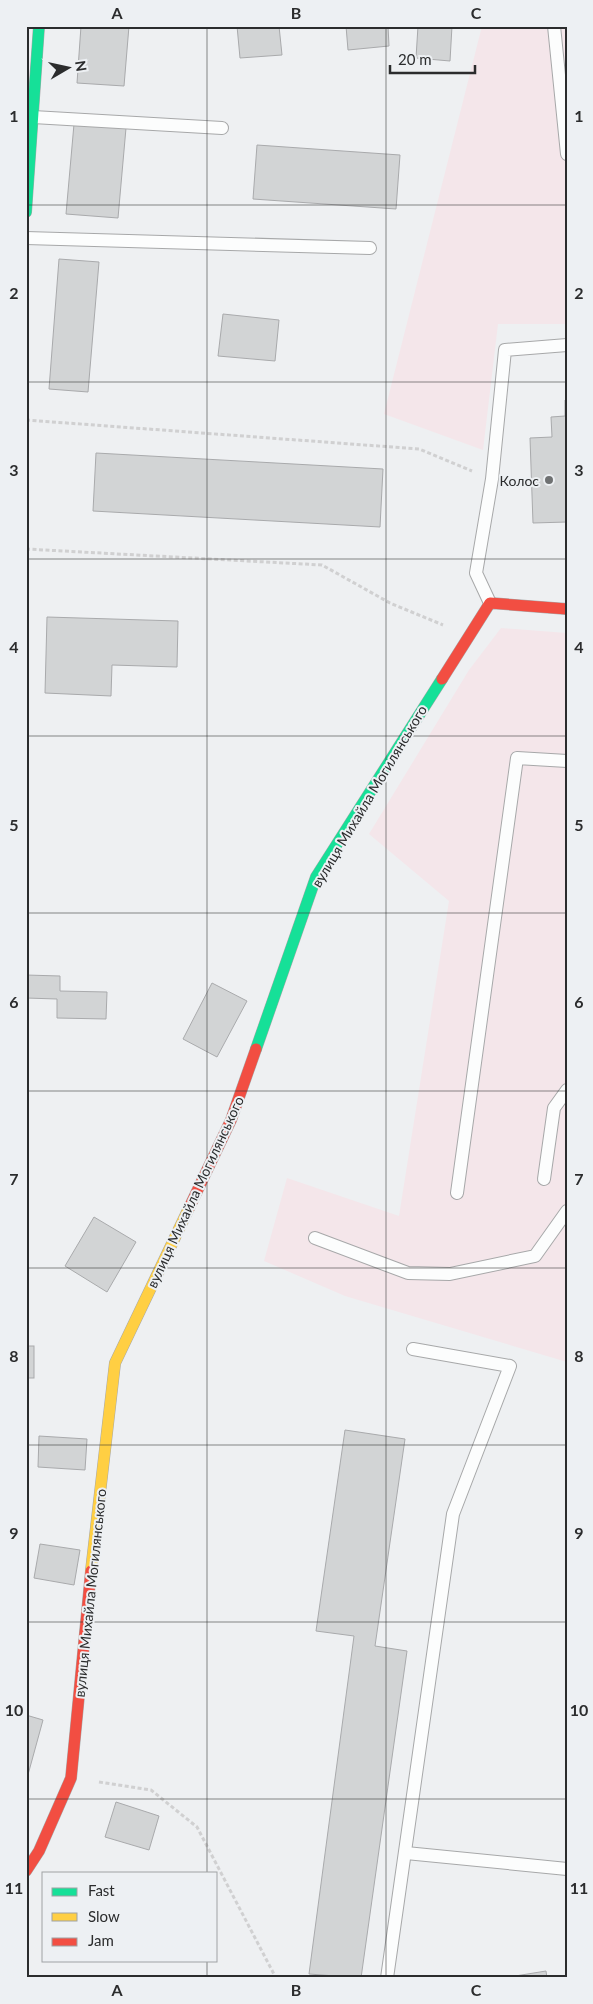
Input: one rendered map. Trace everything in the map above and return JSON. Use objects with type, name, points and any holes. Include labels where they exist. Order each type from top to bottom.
[{"type":"street","points":[[26,212],[40,26]]},
{"type":"street","points":[[490,603],[567,610]]},
{"type":"street","name":"вулиця Михайла Могилянського","points":[[26,1871],[39,1851],[71,1778],[95,1532],[115,1362],[231,1120],[316,878],[490,603]]},
{"type":"lane","points":[[554,26],[567,154]]},
{"type":"lane","points":[[33,117],[222,128]]},
{"type":"lane","points":[[26,238],[370,248]]},
{"type":"lane","points":[[490,603],[476,573],[492,479],[505,350],[567,345]]},
{"type":"lane","points":[[457,1193],[518,758],[567,761]]},
{"type":"lane","points":[[544,1179],[554,1108],[567,1090]]},
{"type":"lane","points":[[315,1238],[408,1273],[450,1274],[535,1256],[567,1211]]},
{"type":"lane","points":[[388,1978],[453,1514],[510,1366],[413,1349]]},
{"type":"lane","points":[[406,1853],[567,1869]]},
{"type":"path","points":[[26,420],[419,449],[457,466]]},
{"type":"path","points":[[26,548],[322,565],[390,603],[469,635]]},
{"type":"path","points":[[71,1778],[151,1790],[197,1827],[276,1978]]},
{"type":"shaded area","points":[[482,26],[567,26],[567,324],[498,324],[483,450],[384,414]]},
{"type":"shaded area","points":[[501,628],[567,633],[567,1362],[345,1296],[264,1261],[287,1178],[399,1216],[449,901],[369,834],[469,670]]},
{"type":"building","points":[[81,26],[129,26],[124,86],[77,83]]},
{"type":"building","points":[[237,26],[279,26],[282,55],[240,58]]},
{"type":"building","points":[[346,26],[388,26],[389,46],[348,50]]},
{"type":"building","points":[[418,26],[452,26],[450,61],[416,58]]},
{"type":"building","points":[[74,124],[126,128],[118,218],[66,214]]},
{"type":"building","points":[[257,145],[400,155],[396,209],[253,199]]},
{"type":"building","points":[[59,259],[99,262],[88,392],[49,389]]},
{"type":"building","points":[[223,314],[279,320],[275,361],[218,356]]},
{"type":"building","name":"Колос","points":[[565,400],[567,400],[567,522],[533,523],[530,438],[552,437],[551,417],[565,416]]},
{"type":"building","points":[[96,453],[383,469],[380,527],[93,511]]},
{"type":"building","points":[[47,617],[178,621],[177,667],[112,665],[111,696],[45,693]]},
{"type":"building","points":[[26,975],[60,976],[60,991],[107,992],[106,1019],[57,1018],[57,999],[26,998]]},
{"type":"building","points":[[212,983],[247,1001],[217,1057],[183,1039]]},
{"type":"building","points":[[94,1217],[136,1242],[107,1292],[65,1266]]},
{"type":"building","points":[[26,1346],[34,1346],[34,1378],[26,1378]]},
{"type":"building","points":[[345,1430],[405,1439],[375,1646],[407,1651],[361,1978],[309,1974],[354,1636],[316,1631]]},
{"type":"building","points":[[39,1436],[87,1439],[85,1470],[38,1467]]},
{"type":"building","points":[[40,1544],[80,1550],[74,1585],[34,1578]]},
{"type":"building","points":[[26,1715],[43,1720],[26,1782]]},
{"type":"building","points":[[116,1802],[159,1816],[149,1850],[105,1837]]},
{"type":"building","points":[[546,1971],[547,1978],[503,1978]]},
{"type":"traffic: fast","points":[[26,212],[39,26]]},
{"type":"traffic: fast","points":[[256,1049],[316,877],[442,679]]},
{"type":"traffic: slow","points":[[91,1571],[115,1363],[189,1208]]},
{"type":"traffic: jam","points":[[442,679],[490,603],[567,609]]},
{"type":"traffic: jam","points":[[189,1208],[231,1120],[256,1049]]},
{"type":"traffic: jam","points":[[26,1871],[39,1851],[71,1778],[91,1571]]},
{"type":"place","name":"Колос","points":[[549,480]]}]
